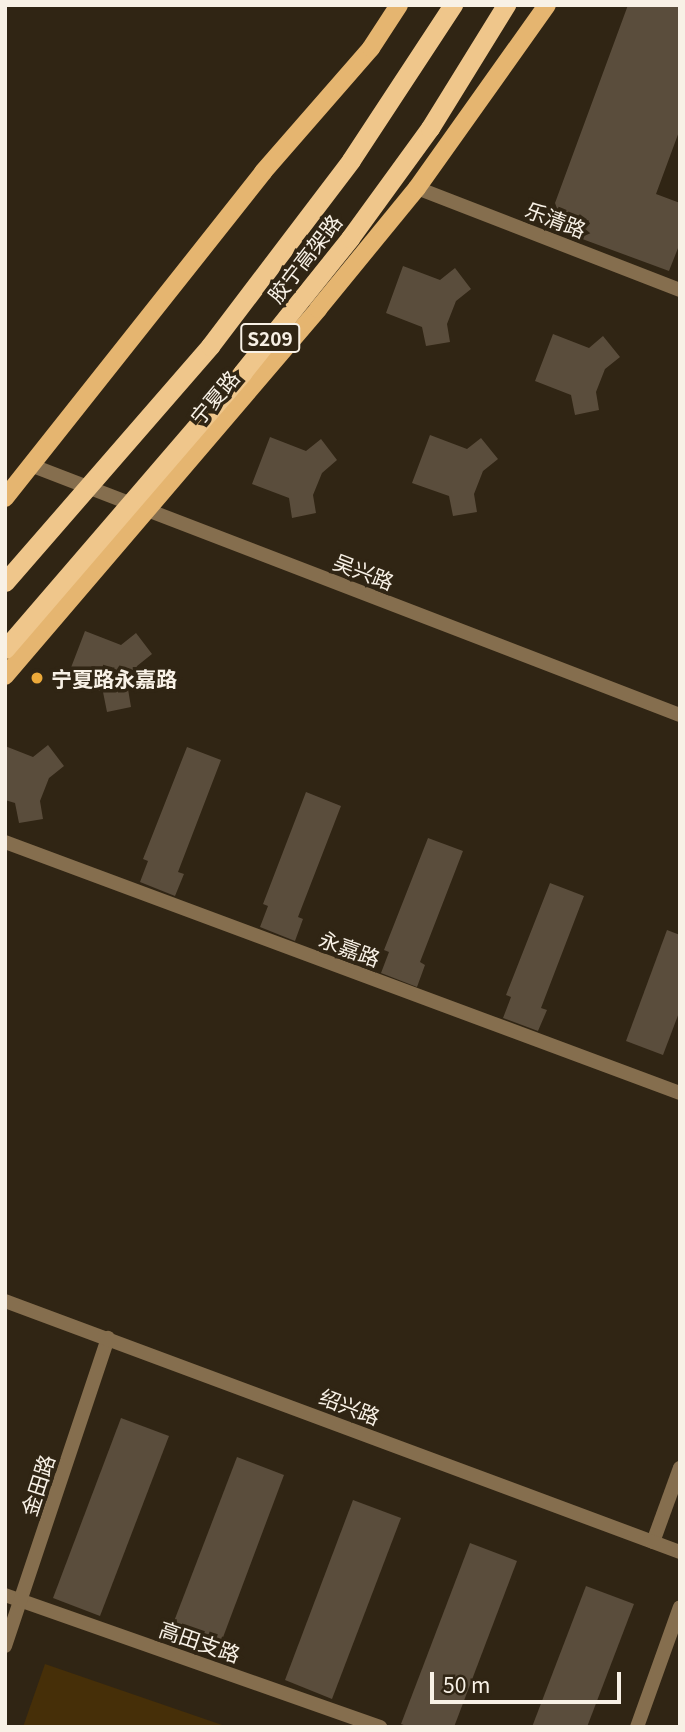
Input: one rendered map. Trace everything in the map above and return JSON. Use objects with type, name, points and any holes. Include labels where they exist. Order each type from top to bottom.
[{"type":"highway","name":"胶宁高架路","points":[[5,582],[210,346],[359,149],[453,5]]},
{"type":"highway","name":"胶宁高架路","points":[[5,649],[242,373],[350,238],[430,128],[506,5]]},
{"type":"main road","points":[[5,498],[263,173],[371,48],[399,5]]},
{"type":"main road","name":"宁夏路","points":[[5,676],[417,188],[548,5]]},
{"type":"street","name":"乐清路","points":[[417,188],[680,289]]},
{"type":"street","name":"吴兴路","points":[[33,466],[680,715]]},
{"type":"street","name":"永嘉路","points":[[5,842],[680,1093]]},
{"type":"street","name":"绍兴路","points":[[5,1301],[680,1552]]},
{"type":"street","name":"金田路","points":[[5,1646],[108,1338]]},
{"type":"street","points":[[653,1542],[680,1468]]},
{"type":"street","name":"高田支路","points":[[5,1595],[380,1727]]},
{"type":"street","points":[[637,1727],[680,1608]]},
{"type":"shaded area","points":[[45,1664],[228,1727],[23,1727]]},
{"type":"building","points":[[628,5],[680,5],[680,129],[656,194],[680,203],[680,243],[669,271],[566,233],[555,203]]},
{"type":"building","points":[[403,266],[440,280],[455,268],[471,289],[456,301],[447,324],[450,342],[426,346],[422,327],[386,313]]},
{"type":"building","points":[[553,334],[589,348],[603,336],[620,357],[605,369],[596,392],[599,410],[575,415],[571,395],[535,381]]},
{"type":"building","points":[[430,435],[467,449],[481,438],[498,459],[483,471],[474,494],[477,512],[453,516],[449,496],[412,483]]},
{"type":"building","points":[[270,437],[306,451],[321,439],[337,460],[322,473],[313,495],[316,513],[292,518],[289,498],[252,484]]},
{"type":"building","points":[[85,631],[121,645],[136,633],[152,654],[137,666],[128,689],[131,707],[107,712],[103,692],[67,678]]},
{"type":"building","points":[[48,745],[64,766],[49,778],[40,801],[43,819],[19,823],[15,803],[5,800],[5,746],[33,757]]},
{"type":"building","points":[[187,747],[221,760],[178,872],[184,874],[175,896],[140,882],[148,861],[143,859]]},
{"type":"building","points":[[306,792],[341,806],[298,917],[303,919],[295,941],[260,927],[268,906],[263,904]]},
{"type":"building","points":[[428,838],[463,851],[420,962],[425,965],[417,987],[381,973],[389,952],[384,950]]},
{"type":"building","points":[[550,883],[584,896],[541,1008],[547,1010],[538,1031],[503,1018],[511,997],[506,995]]},
{"type":"building","points":[[667,930],[680,935],[680,1010],[663,1055],[626,1041]]},
{"type":"building","points":[[121,1418],[169,1436],[100,1616],[53,1598]]},
{"type":"building","points":[[237,1457],[284,1475],[216,1656],[168,1637]]},
{"type":"building","points":[[353,1500],[401,1518],[332,1699],[285,1680]]},
{"type":"building","points":[[470,1543],[517,1561],[454,1727],[409,1727],[401,1724]]},
{"type":"building","points":[[586,1586],[634,1604],[587,1727],[532,1727]]},
{"type":"place","name":"宁夏路永嘉路","points":[[37,678]]}]
